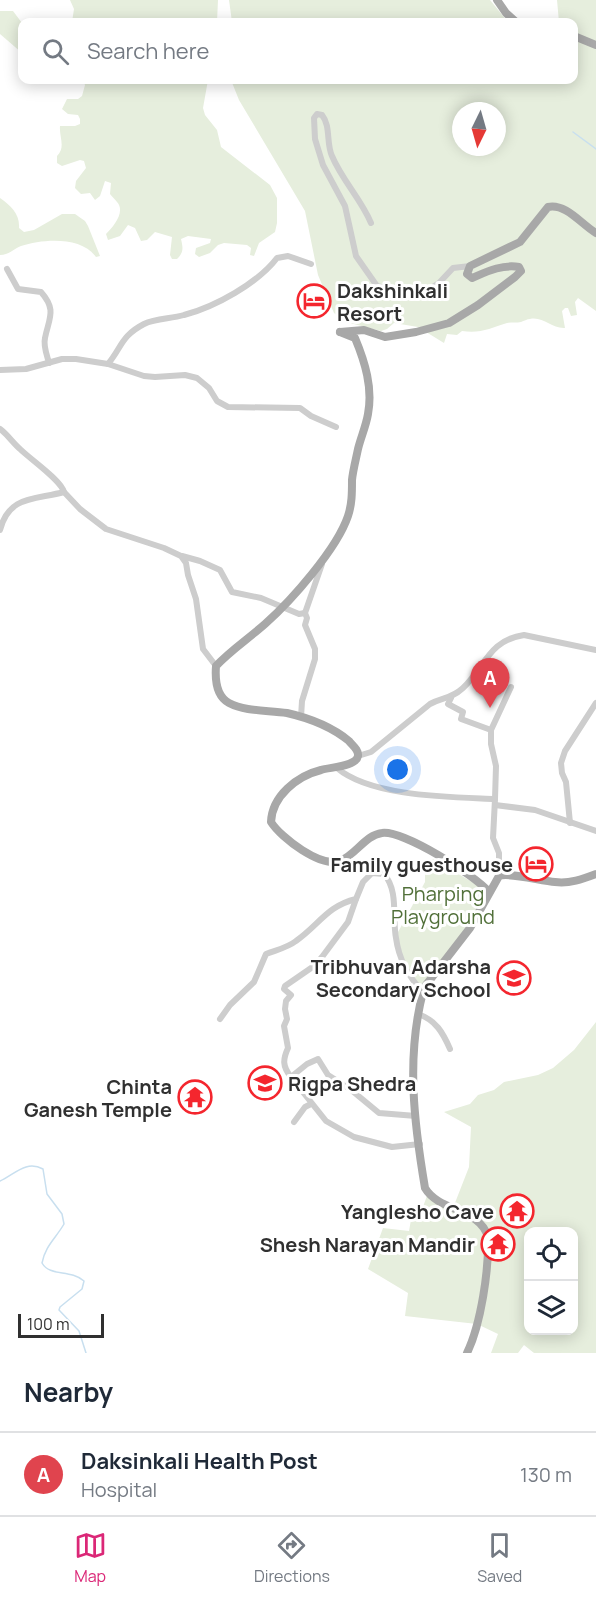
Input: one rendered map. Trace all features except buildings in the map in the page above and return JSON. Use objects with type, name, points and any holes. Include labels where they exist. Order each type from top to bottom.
[{"type":"main road","points":[[497,0],[513,18]]},
{"type":"main road","points":[[578,38],[596,45]]},
{"type":"main road","points":[[489,892],[482,883],[461,869],[418,844],[388,832],[378,833],[339,862],[317,858],[284,837],[272,822],[272,814],[275,804],[286,789],[310,773],[350,764],[358,756],[357,750],[333,728],[301,717],[228,702],[217,687],[216,666],[283,606],[324,558],[348,517],[352,502],[352,478],[370,403],[365,364],[355,339],[340,333],[364,330],[385,337],[416,332],[449,323],[473,309],[515,278],[521,269],[511,266],[488,271],[472,278],[467,274],[470,266],[520,242],[546,208],[551,206],[564,210],[596,233]]},
{"type":"main road","points":[[467,1353],[475,1334],[480,1310],[488,1238],[486,1230],[479,1223],[437,1200],[425,1188],[412,1076],[418,1014],[423,992],[470,928],[499,876],[508,874],[558,883],[596,874]]},
{"type":"street","points":[[371,223],[364,205],[344,179],[331,154],[325,118],[317,114],[314,118],[315,139],[323,165],[345,206],[356,256],[377,286],[399,292],[425,292],[439,283],[453,268],[470,266]]},
{"type":"street","points":[[108,364],[116,354],[121,342],[145,324],[187,315],[224,299],[267,270],[277,258],[288,256],[311,264]]},
{"type":"street","points":[[7,269],[18,289],[41,292],[49,304],[51,321],[44,340],[49,363]]},
{"type":"street","points":[[0,370],[26,369],[62,359],[76,359],[108,364],[144,376],[185,375],[197,378],[209,388],[217,401],[228,407],[300,408],[311,416],[336,427]]},
{"type":"street","points":[[0,429],[62,486],[64,492],[80,509],[106,529],[200,561],[219,570],[232,592],[261,598],[299,614],[305,613]]},
{"type":"street","points":[[0,530],[4,515],[25,499],[64,492]]},
{"type":"street","points":[[181,556],[186,563],[196,599],[203,650],[216,666]]},
{"type":"street","points":[[301,717],[302,701],[315,659],[315,649],[304,624],[307,618],[305,613],[324,558]]},
{"type":"street","points":[[491,730],[461,719],[463,712],[448,704],[494,649],[513,636],[524,635],[596,650]]},
{"type":"street","points":[[499,876],[499,853],[493,838],[496,766],[491,744],[491,730],[512,687]]},
{"type":"street","points":[[358,756],[371,752],[430,704],[451,698]]},
{"type":"street","points":[[570,823],[561,763],[565,751],[596,704]]},
{"type":"street","points":[[337,768],[354,779],[372,786],[436,797],[495,802],[535,810],[596,831]]},
{"type":"street","points":[[420,1144],[392,1147],[354,1137],[326,1121],[311,1104],[291,1077],[284,1062],[288,1048],[284,1026],[287,1019],[285,1009],[286,1001],[291,995],[284,989],[322,957],[348,922],[363,882],[372,873],[384,874],[392,887],[395,936],[399,954],[406,971],[423,992]]},
{"type":"street","points":[[220,1020],[230,1005],[254,982],[266,954],[298,940],[333,908],[343,902],[356,899]]},
{"type":"street","points":[[418,1014],[425,1016],[437,1026],[450,1049]]},
{"type":"street","points":[[291,1077],[307,1064],[318,1059],[328,1075],[350,1089],[379,1113],[416,1116]]},
{"type":"street","points":[[294,1122],[304,1107],[311,1104]]},
{"type":"green space","points":[[70,0],[218,0],[217,18],[73,18],[74,9]]},
{"type":"green space","points":[[229,0],[490,0],[505,18],[231,18]]},
{"type":"green space","points":[[557,0],[596,0],[596,311],[578,298],[575,302],[577,315],[571,316],[568,308],[562,311],[565,328],[556,327],[539,319],[529,319],[480,331],[462,331],[457,335],[447,334],[444,343],[418,327],[394,323],[381,331],[346,322],[334,313],[318,275],[305,211],[239,100],[233,84],[578,84],[578,18],[559,18]]},
{"type":"green space","points":[[0,11],[13,11],[18,18],[18,50],[0,34]]},
{"type":"green space","points":[[207,84],[203,108],[205,115],[217,130],[221,147],[270,185],[277,198],[275,232],[259,243],[254,256],[250,255],[251,248],[247,245],[224,243],[218,245],[210,253],[199,257],[195,254],[196,248],[210,243],[211,239],[188,236],[181,239],[181,254],[177,259],[172,259],[170,255],[172,237],[155,232],[147,240],[141,241],[135,228],[128,225],[120,236],[108,240],[106,234],[118,219],[120,210],[110,194],[111,183],[105,181],[100,196],[95,200],[90,193],[81,194],[75,188],[76,181],[86,168],[84,161],[80,160],[62,166],[57,163],[57,156],[62,145],[60,126],[80,124],[78,115],[68,114],[62,109],[67,99],[78,99],[82,96],[85,85]]},
{"type":"green space","points":[[0,198],[14,211],[19,228],[24,232],[34,230],[62,214],[75,214],[88,226],[100,256],[96,257],[81,245],[61,241],[21,246],[0,255]]},
{"type":"green space","name":"Pharping Playground","points":[[433,859],[489,892],[423,992],[406,971],[397,934],[425,882],[425,871]]},
{"type":"green space","points":[[596,1022],[596,1353],[534,1353],[524,1345],[518,1353],[491,1353],[498,1334],[477,1324],[405,1316],[408,1293],[368,1269],[383,1228],[409,1231],[412,1214],[420,1215],[428,1193],[453,1208],[469,1167],[471,1127],[444,1112],[470,1104],[478,1095],[494,1090],[504,1082],[538,1075],[553,1068],[574,1050]]},
{"type":"waterway","points":[[573,132],[596,149]]},
{"type":"waterway","points":[[0,1181],[26,1167],[43,1169],[47,1194],[62,1214],[64,1224],[48,1247],[42,1263],[50,1270],[73,1275],[84,1281],[82,1289],[59,1310],[79,1331],[86,1353]]},
{"type":"place","name":"Dakshinkali Resort","points":[[314,301]]},
{"type":"place","name":"Daksinkali Health Post","points":[[490,708]]},
{"type":"place","name":"Family guesthouse","points":[[536,864]]},
{"type":"place","name":"Tribhuvan Adarsha Secondary School","points":[[514,978]]},
{"type":"place","name":"Rigpa Shedra","points":[[265,1083]]},
{"type":"place","name":"Chinta Ganesh Temple","points":[[195,1097]]},
{"type":"place","name":"Yanglesho Cave","points":[[517,1211]]},
{"type":"place","name":"Shesh Narayan Mandir","points":[[498,1244]]}]
